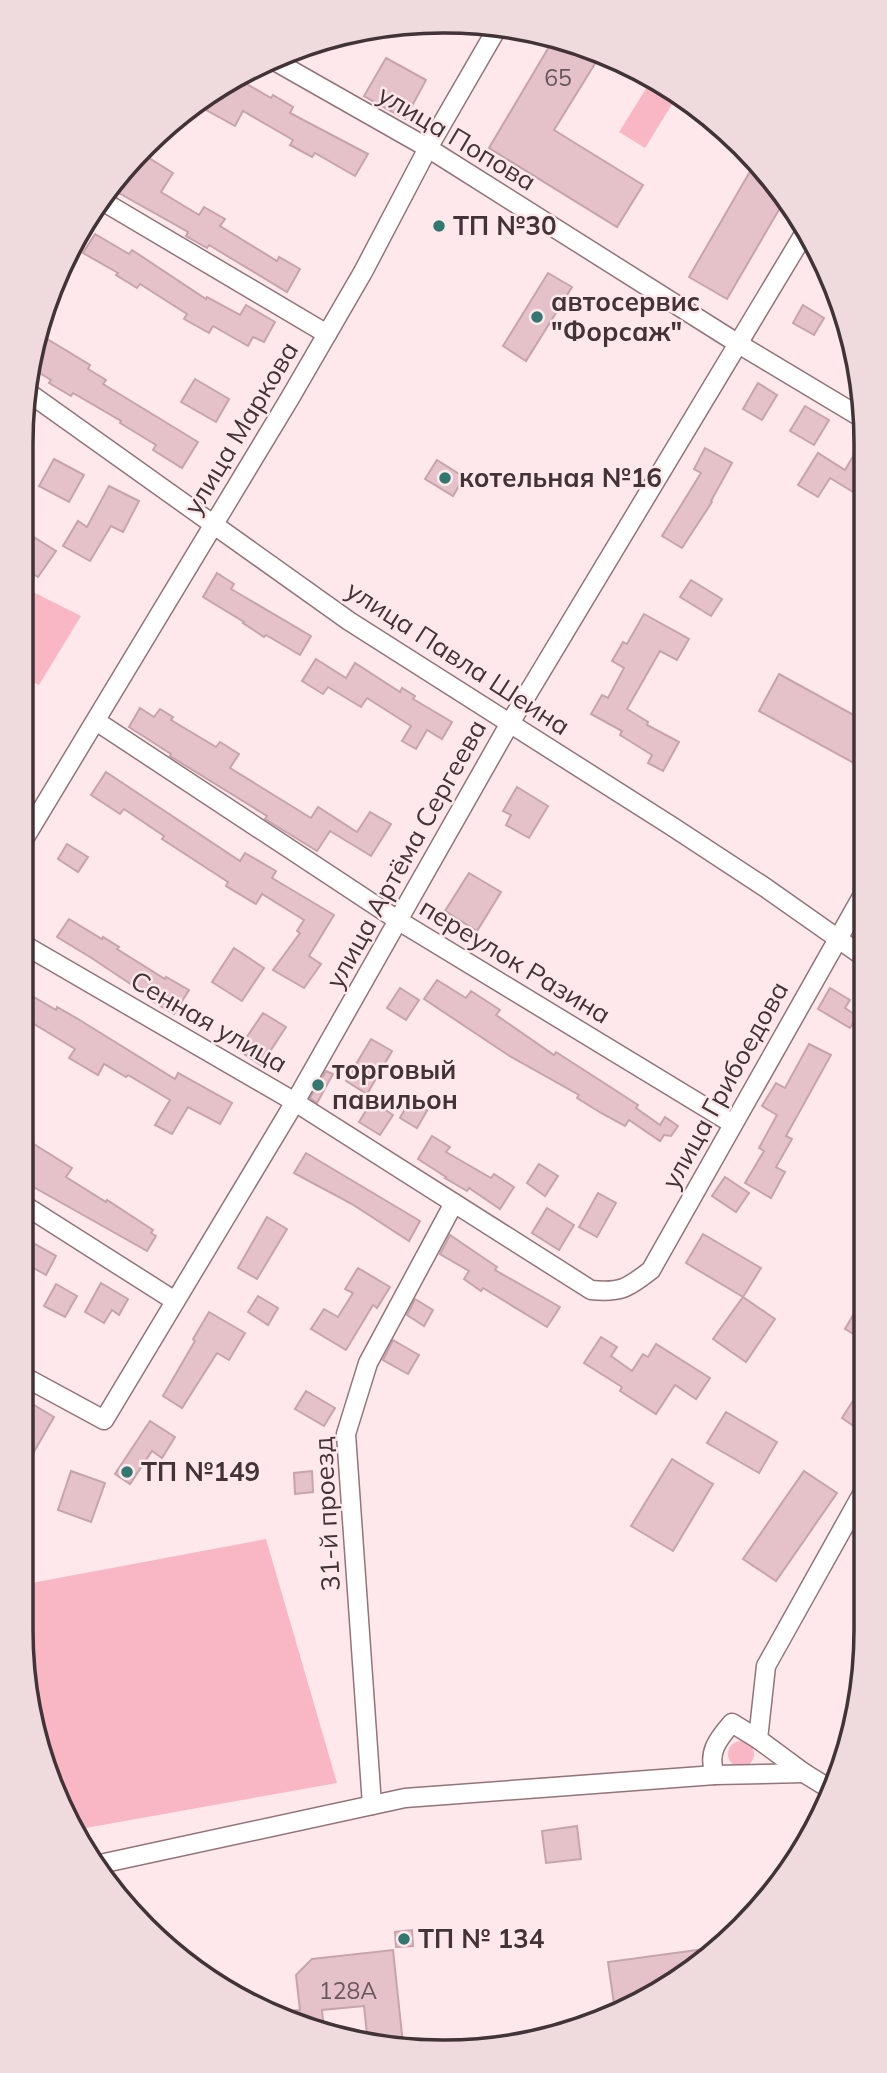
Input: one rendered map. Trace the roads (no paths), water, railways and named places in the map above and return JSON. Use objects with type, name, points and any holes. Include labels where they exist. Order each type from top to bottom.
[{"type":"street","name":"улица Маркова","points":[[33,824],[327,334],[428,148],[492,36]]},
{"type":"street","name":"улица Попова","points":[[284,66],[428,148],[737,344],[852,412]]},
{"type":"street","points":[[110,205],[327,334]]},
{"type":"street","name":"улица Артёма Сергеева","points":[[33,1382],[104,1420],[295,1102],[510,723],[800,240]]},
{"type":"street","name":"улица Павла Шеина","points":[[36,398],[349,621],[766,888],[854,951]]},
{"type":"street","name":"переулок Разина","points":[[96,721],[399,921],[733,1124]]},
{"type":"street","name":"улица Грибоедова","points":[[621,1290],[631,1286],[651,1270],[854,910]]},
{"type":"street","name":"Сенная улица","points":[[33,950],[295,1102],[591,1290],[621,1290]]},
{"type":"street","name":"31-й проезд","points":[[372,1805],[346,1434],[368,1363],[454,1203]]},
{"type":"street","points":[[33,1211],[175,1301]]},
{"type":"street","points":[[758,1739],[766,1665],[854,1508]]},
{"type":"street","points":[[715,1775],[711,1765],[716,1741],[732,1723],[823,1785]]},
{"type":"street","points":[[106,1863],[405,1798],[715,1775],[804,1773]]},
{"type":"place","name":"ТП №30","points":[[439,226]]},
{"type":"place","name":"автосервис \"Форсаж\"","points":[[537,317]]},
{"type":"place","name":"котельная №16","points":[[445,478]]},
{"type":"place","name":"торговый павильон","points":[[318,1085]]},
{"type":"place","name":"ТП №149","points":[[127,1472]]},
{"type":"place","name":"ТП № 134","points":[[404,1939]]}]
